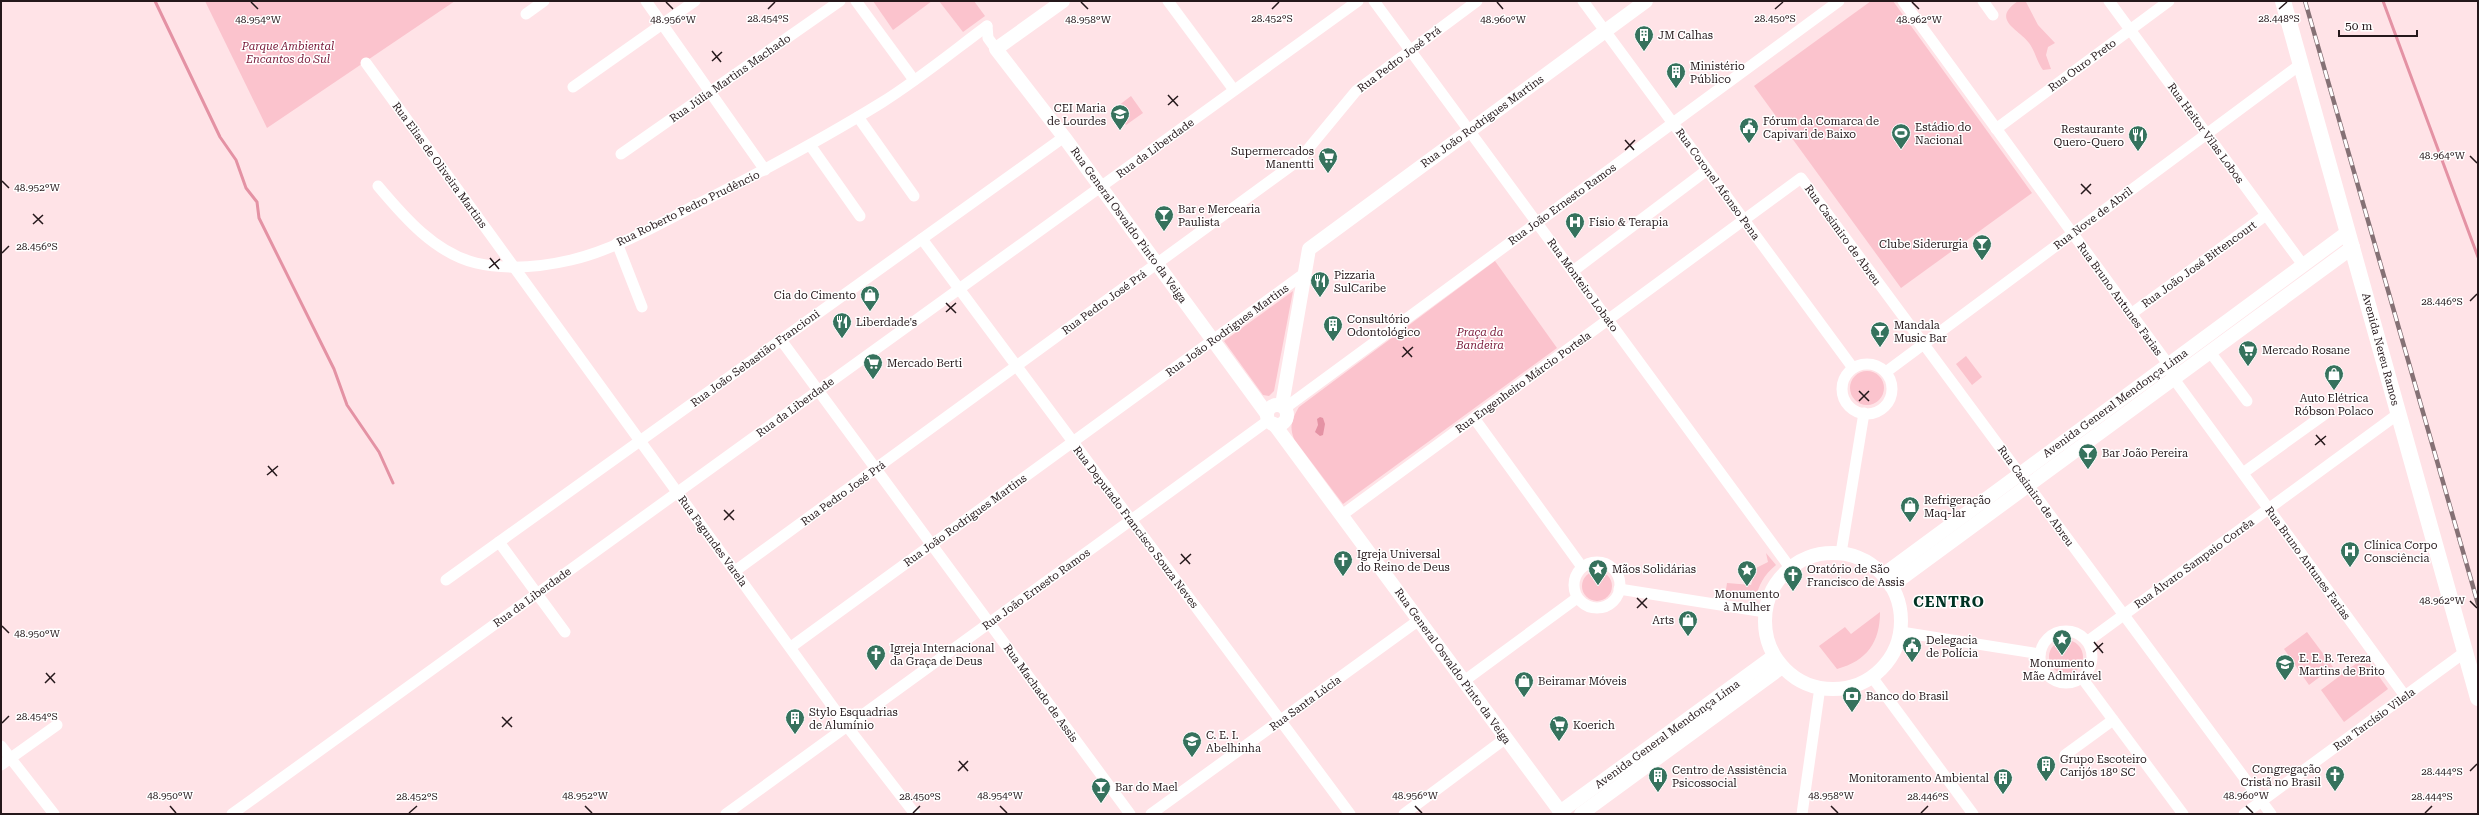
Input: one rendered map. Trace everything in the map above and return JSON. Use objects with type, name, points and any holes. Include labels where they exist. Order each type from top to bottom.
[{"type":"main road","name":"Avenida Nereu Ramos","points":[[2283,1],[2478,698]]},
{"type":"street","points":[[526,14],[544,1]]},
{"type":"street","points":[[646,1],[765,170]]},
{"type":"street","points":[[573,87],[695,1]]},
{"type":"street","name":"Rua Júlia Martins Machado","points":[[620,154],[840,1]]},
{"type":"street","points":[[856,1],[914,80]]},
{"type":"street","points":[[976,34],[992,44],[1063,1]]},
{"type":"street","points":[[1168,1],[1234,90]]},
{"type":"street","name":"Rua da Liberdade","points":[[232,814],[1358,1]]},
{"type":"street","name":"Rua Monteiro Lobato","points":[[1374,1],[1791,569]]},
{"type":"street","name":"Rua Pedro José Prá","points":[[735,571],[1299,160],[1356,91],[1477,1]]},
{"type":"street","name":"Rua Coronel Afonso Pena","points":[[1583,1],[1853,368]]},
{"type":"street","name":"Rua João Rodrigues Martins","points":[[791,647],[1305,274],[1309,249],[1646,1]]},
{"type":"street","name":"Rua João Ernesto Ramos","points":[[726,814],[846,725],[1277,415],[1839,1]]},
{"type":"street","name":"Rua Bruno Antunes Farias","points":[[1903,1],[2168,364],[2174,378],[2405,696]]},
{"type":"street","points":[[1983,1],[1993,15]]},
{"type":"street","name":"Rua Heitor Vilas Lobos","points":[[2109,1],[2303,265]]},
{"type":"street","name":"Rua Ouro Preto","points":[[1996,129],[2169,1]]},
{"type":"street","name":"Rua Roberto Pedro Prudêncio","points":[[378,186],[400,213],[448,252],[478,263],[514,266],[534,266],[572,260],[617,243],[765,170],[810,145],[858,117],[914,80],[987,26],[992,44]]},
{"type":"street","name":"Rua General Osvaldo Pinto da Veiga","points":[[992,44],[1064,137],[1213,340],[1277,415],[1287,440],[1561,813]]},
{"type":"street","name":"Rua Elias de Oliveira Martins","points":[[366,63],[514,266]]},
{"type":"street","name":"Rua Nove de Abril","points":[[1886,372],[2301,64]]},
{"type":"street","points":[[858,117],[914,196]]},
{"type":"street","name":"Rua João Sebastião Francioni","points":[[446,580],[1064,137]]},
{"type":"street","points":[[810,145],[860,216]]},
{"type":"street","points":[[1573,271],[1707,170]]},
{"type":"street","name":"Rua Engenheiro Márcio Portela","points":[[1342,515],[1801,178]]},
{"type":"street","name":"Rua Casimiro de Abreu","points":[[1801,178],[2271,814]]},
{"type":"street","name":"Rua João José Bittencourt","points":[[2131,314],[2266,215]]},
{"type":"street","name":"Rua Deputado Francisco Souza Neves","points":[[922,239],[1350,814]]},
{"type":"street","name":"Avenida General Mendonça Lima","points":[[1883,575],[2303,265],[2350,239]]},
{"type":"street","name":"Avenida General Mendonça Lima","points":[[1891,586],[2210,352],[2350,239]]},
{"type":"street","points":[[617,243],[642,307]]},
{"type":"street","name":"Rua Fagundes Varela","points":[[514,266],[639,442],[678,492],[846,725],[915,814]]},
{"type":"street","points":[[1277,415],[1305,274]]},
{"type":"street","name":"Rua Machado de Assis","points":[[781,340],[1130,814]]},
{"type":"street","points":[[2210,352],[2247,401]]},
{"type":"street","points":[[1868,364],[1881,368],[1886,372],[1892,387],[1887,402],[1876,412],[1864,413],[1852,408],[1843,395],[1844,379],[1853,368],[1868,364]]},
{"type":"street","points":[[1842,553],[1864,413]]},
{"type":"street","points":[[2243,473],[2325,414]]},
{"type":"street","name":"Rua Álvaro Sampaio Corrêa","points":[[2088,641],[2398,414]]},
{"type":"street","points":[[1474,418],[1582,567]]},
{"type":"street","points":[[499,542],[565,632]]},
{"type":"street","points":[[1842,553],[1866,562],[1883,575],[1891,586],[1898,600],[1901,614],[1901,632],[1896,648],[1886,664],[1872,677],[1856,685],[1836,689],[1820,688],[1795,678],[1778,661],[1769,643],[1765,612],[1776,585],[1791,569],[1807,559],[1824,554],[1842,553]]},
{"type":"street","points":[[1595,562],[1608,565],[1618,576],[1619,589],[1613,602],[1601,608],[1587,607],[1577,598],[1574,582],[1582,567],[1595,562]]},
{"type":"street","points":[[1619,589],[1765,612]]},
{"type":"street","points":[[1464,681],[1577,598]]},
{"type":"street","name":"Rua Santa Lúcia","points":[[1152,814],[1419,620]]},
{"type":"street","points":[[2063,631],[2080,634],[2088,641],[2092,649],[2092,660],[2089,670],[2082,678],[2066,683],[2058,682],[2045,672],[2040,654],[2047,640],[2063,631]]},
{"type":"street","points":[[1901,632],[2040,654]]},
{"type":"street","name":"Rua Tarcísio Vilela","points":[[2244,814],[2465,652]]},
{"type":"street","name":"Avenida General Mendonça Lima","points":[[1561,813],[1778,661]]},
{"type":"street","name":"Avenida General Mendonça Lima","points":[[1581,814],[1778,661]]},
{"type":"street","points":[[1872,677],[1973,814]]},
{"type":"street","points":[[2082,678],[2183,814]]},
{"type":"street","points":[[1802,814],[1820,688]]},
{"type":"street","points":[[2065,755],[2113,720]]},
{"type":"street","points":[[1,765],[57,725]]},
{"type":"street","points":[[1404,814],[1506,738]]},
{"type":"street","points":[[1,746],[12,758],[54,814]]},
{"type":"green space","name":"Parque Ambiental Encantos do Sul","points":[[205,1],[455,1],[267,128]]},
{"type":"green space","points":[[873,1],[932,1],[893,30]]},
{"type":"green space","points":[[939,1],[974,1],[985,16],[963,32]]},
{"type":"green space","name":"Estádio do Nacional","points":[[1871,1],[1893,1],[2032,193],[1901,288],[1754,86]]},
{"type":"green space","points":[[2018,1],[2026,2],[2038,25],[2055,43],[2048,47],[2046,55],[2051,69],[2043,70],[2029,43],[2009,24],[2006,14]]},
{"type":"green space","points":[[1131,96],[1143,113],[1126,125],[1114,109]]},
{"type":"green space","name":"Praça da Bandeira","points":[[1495,261],[1557,348],[1343,504],[1294,439],[1292,423],[1299,407]]},
{"type":"green space","points":[[1293,291],[1274,391],[1269,396],[1263,395],[1224,341]]},
{"type":"green space","points":[[1966,356],[1982,377],[1972,385],[1956,364]]},
{"type":"green space","points":[[1867,371],[1879,376],[1884,388],[1879,400],[1867,405],[1855,400],[1850,388],[1855,376]]},
{"type":"green space","points":[[1766,553],[1776,565],[1762,581],[1756,600],[1725,596],[1727,583],[1751,585],[1756,568],[1768,562]]},
{"type":"green space","points":[[1597,571],[1608,575],[1612,586],[1608,597],[1597,601],[1586,597],[1582,586],[1586,575]]},
{"type":"green space","points":[[1880,612],[1878,632],[1870,649],[1856,661],[1837,669],[1819,646],[1845,627],[1851,634]]},
{"type":"green space","points":[[2307,632],[2333,667],[2309,685],[2284,649]]},
{"type":"green space","points":[[2066,640],[2078,645],[2083,657],[2078,669],[2066,674],[2054,669],[2049,657],[2054,645]]},
{"type":"green space","points":[[2365,657],[2388,689],[2344,722],[2321,690]]},
{"type":"shaded area","points":[[1320,417],[1323,418],[1325,424],[1323,435],[1320,436],[1315,432],[1318,425],[1317,419]]},
{"type":"waterway","points":[[155,1],[220,137],[236,160],[246,188],[257,202],[259,218],[334,369],[347,405],[379,452],[393,483]]},
{"type":"waterway","points":[[2383,1],[2478,257]]},
{"type":"railway","points":[[2305,1],[2478,604]]},
{"type":"place","name":"JM Calhas","points":[[1644,52]]},
{"type":"place","name":"Ministério Público","points":[[1676,89]]},
{"type":"place","name":"CEI Maria de Lourdes","points":[[1120,131]]},
{"type":"place","name":"Fórum da Comarca de Capivari de Baixo","points":[[1749,144]]},
{"type":"place","name":"Estádio do Nacional","points":[[1901,150]]},
{"type":"place","name":"Restaurante Quero-Quero","points":[[2138,152]]},
{"type":"place","name":"Supermercados Manentti","points":[[1328,174]]},
{"type":"place","name":"Bar e Mercearia Paulista","points":[[1164,232]]},
{"type":"place","name":"Físio & Terapia","points":[[1575,239]]},
{"type":"place","name":"Clube Siderurgia","points":[[1982,261]]},
{"type":"place","name":"Pizzaria SulCaribe","points":[[1320,298]]},
{"type":"place","name":"Cia do Cimento","points":[[870,312]]},
{"type":"place","name":"Liberdade's","points":[[842,339]]},
{"type":"place","name":"Consultório Odontológico","points":[[1333,342]]},
{"type":"place","name":"Mandala Music Bar","points":[[1880,348]]},
{"type":"place","name":"Mercado Rosane","points":[[2248,367]]},
{"type":"place","name":"Mercado Berti","points":[[873,380]]},
{"type":"place","name":"Auto Elétrica Róbson Polaco","points":[[2334,391]]},
{"type":"place","name":"Bar João Pereira","points":[[2088,470]]},
{"type":"place","name":"Refrigeração Maq-lar","points":[[1910,523]]},
{"type":"place","name":"Clínica Corpo Consciência","points":[[2350,568]]},
{"type":"place","name":"Igreja Universal do Reino de Deus","points":[[1343,577]]},
{"type":"place","name":"Mãos Solidárias","points":[[1598,586]]},
{"type":"place","name":"Monumento à Mulher","points":[[1747,587]]},
{"type":"place","name":"Oratório de São Francisco de Assis","points":[[1793,592]]},
{"type":"place","name":"Arts","points":[[1688,637]]},
{"type":"place","name":"Monumento Mãe Admirável","points":[[2062,656]]},
{"type":"place","name":"Delegacia de Polícia","points":[[1912,663]]},
{"type":"place","name":"Igreja Internacional da Graça de Deus","points":[[876,671]]},
{"type":"place","name":"E. E. B. Tereza Martins de Brito","points":[[2285,681]]},
{"type":"place","name":"Beiramar Móveis","points":[[1524,698]]},
{"type":"place","name":"Banco do Brasil","points":[[1852,713]]},
{"type":"place","name":"Stylo Esquadrias de Alumínio","points":[[795,735]]},
{"type":"place","name":"Koerich","points":[[1559,742]]},
{"type":"place","name":"C. E. I. Abelhinha","points":[[1192,758]]},
{"type":"place","name":"Grupo Escoteiro Carijós 18º SC","points":[[2046,782]]},
{"type":"place","name":"Congregação Cristã no Brasil","points":[[2335,792]]},
{"type":"place","name":"Centro de Assistência Psicossocial","points":[[1658,793]]},
{"type":"place","name":"Monitoramento Ambiental","points":[[2003,795]]},
{"type":"place","name":"Bar do Mael","points":[[1101,804]]},
{"type":"district","name":"CENTRO","points":[[1949,602]]}]
